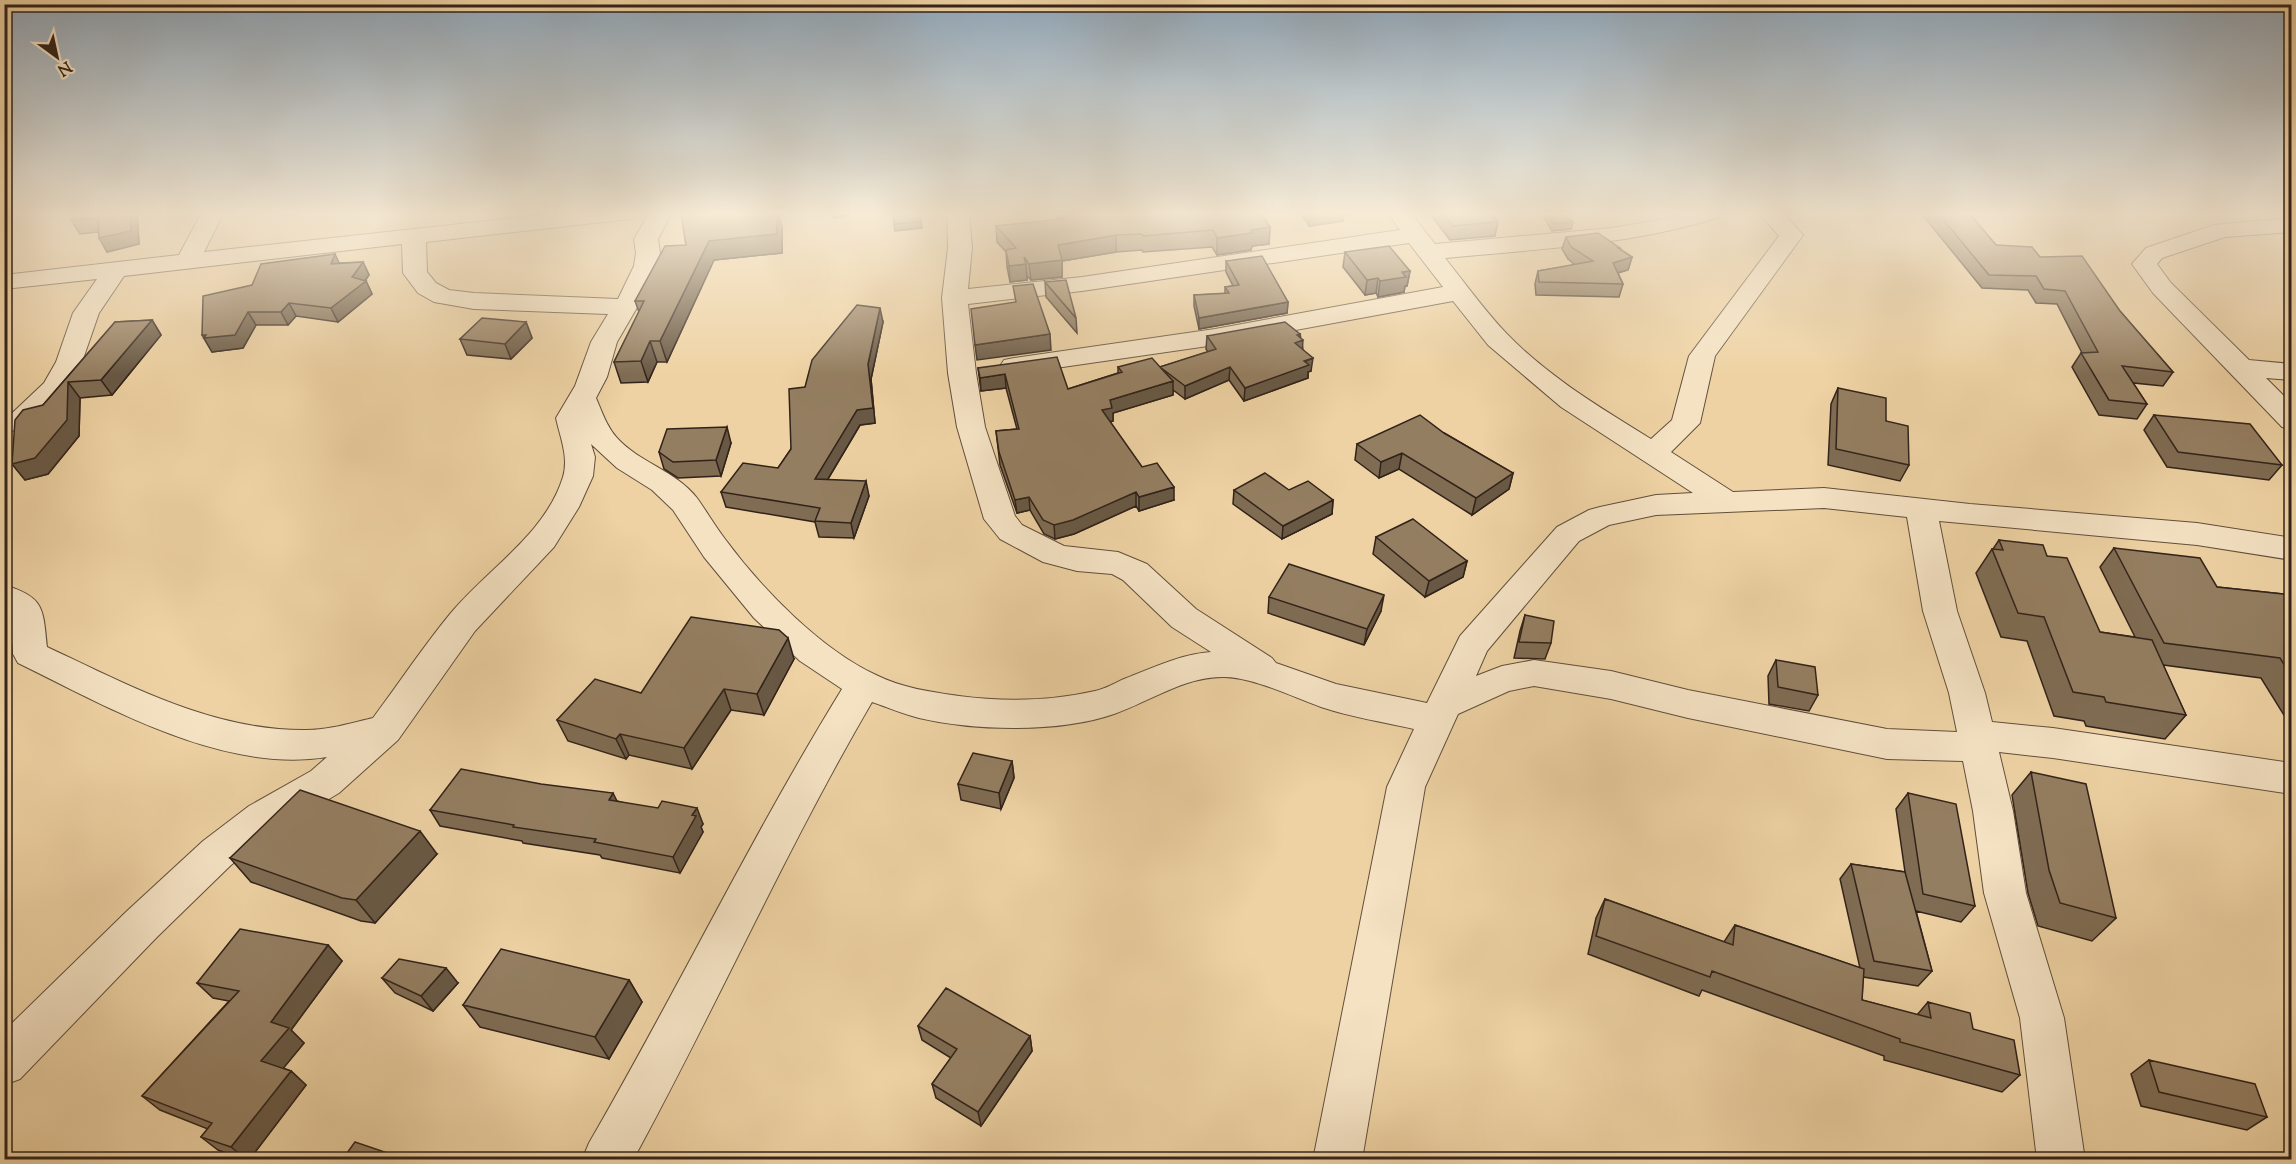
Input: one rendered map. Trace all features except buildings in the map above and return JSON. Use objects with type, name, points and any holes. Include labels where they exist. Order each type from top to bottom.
[{"type":"street","points":[[4,282],[140,266]]},
{"type":"street","points":[[415,266],[415,273],[427,288],[443,297],[474,302],[626,307]]},
{"type":"street","points":[[4,1063],[142,924],[217,853],[263,818],[325,782],[385,730],[463,622],[543,539],[564,507],[578,476],[580,457],[570,418],[591,382],[604,341],[626,307],[646,266]]},
{"type":"street","points":[[958,266],[955,298],[962,373],[971,427],[1000,519],[1011,532],[1054,554],[1077,560],[1118,563],[1135,572],[1184,618],[1271,675]]},
{"type":"street","points":[[955,298],[1232,266]]},
{"type":"street","points":[[1439,266],[1497,339],[1533,371],[1571,401],[1725,501]]},
{"type":"street","points":[[1652,454],[1686,423],[1702,356],[1767,266]]},
{"type":"street","points":[[2146,266],[2177,304],[2292,421]]},
{"type":"street","points":[[18,423],[55,387],[69,363],[86,313],[116,269]]},
{"type":"street","points":[[962,373],[1205,338],[1459,292]]},
{"type":"street","points":[[2241,367],[2292,372]]},
{"type":"street","points":[[582,397],[591,420],[606,444],[627,461],[663,483],[684,503],[715,549],[766,610],[812,652],[863,685],[920,704],[990,714],[1052,712],[1102,704],[1170,675],[1199,666],[1227,664],[1271,675],[1334,697],[1441,712],[1502,679],[1533,673],[1611,686],[1887,744],[1930,747],[1976,740],[2053,743],[2292,778]]},
{"type":"street","points":[[1337,1160],[1406,787],[1472,645],[1568,534],[1600,517],[1656,505],[1824,498],[2197,534],[2292,549]]},
{"type":"street","points":[[1921,508],[1940,611],[1967,693],[1993,811],[2005,893],[2042,1018],[2061,1160]]},
{"type":"street","points":[[4,597],[26,610],[30,654],[215,734],[260,743],[308,745],[385,730]]},
{"type":"street","points":[[606,1160],[663,1059],[736,913],[820,758],[863,685]]}]
